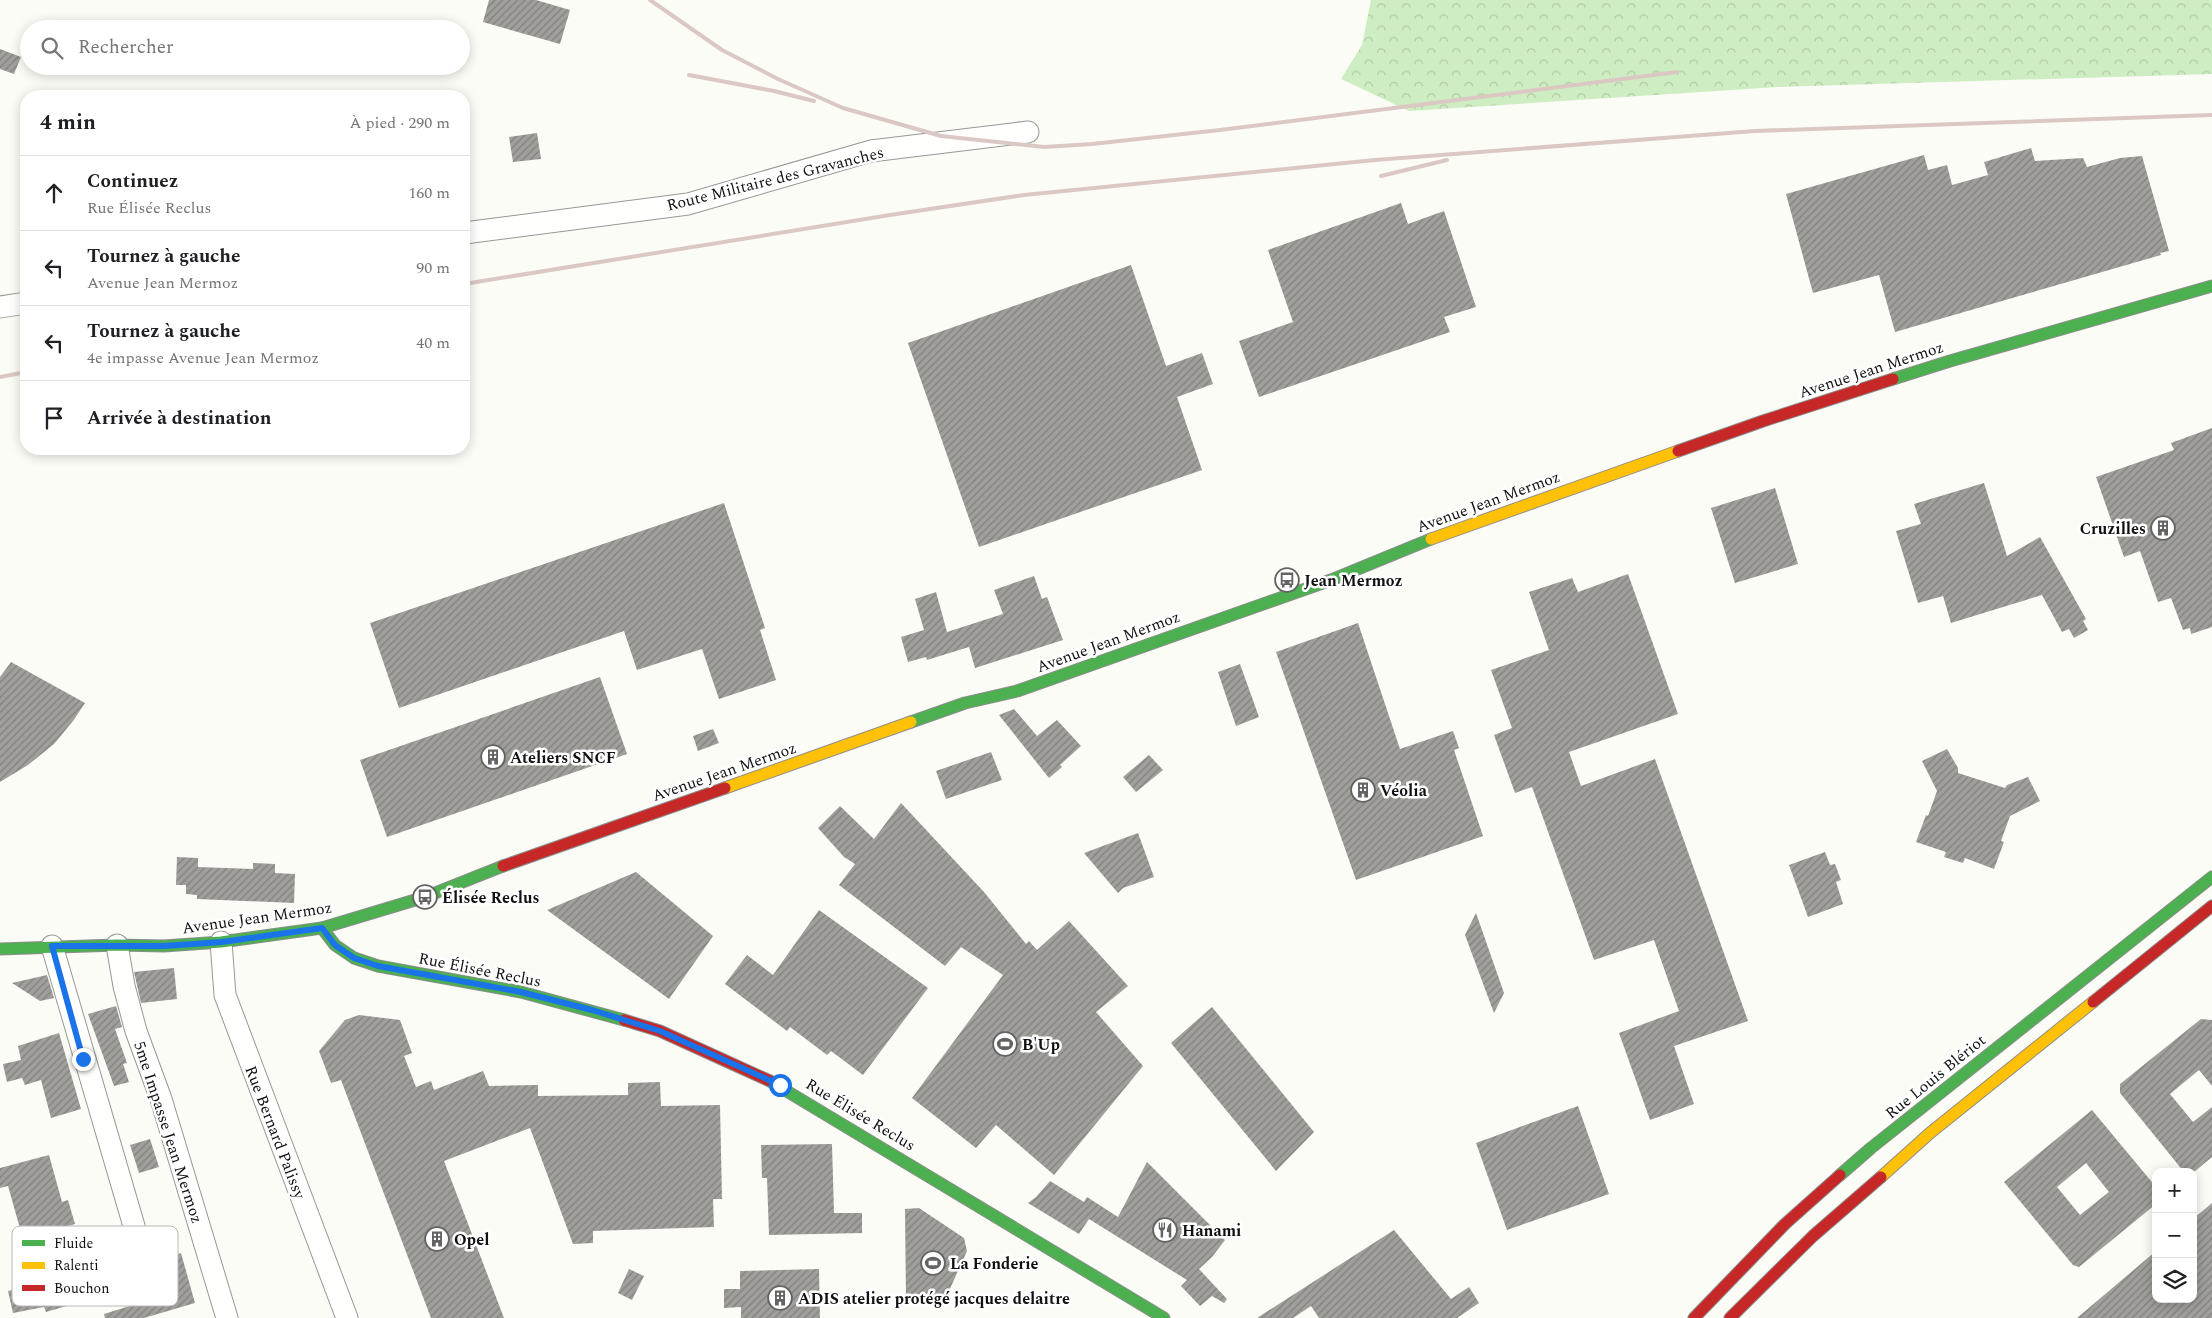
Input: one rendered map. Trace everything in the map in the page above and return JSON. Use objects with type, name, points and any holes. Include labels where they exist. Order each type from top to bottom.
[{"type":"main road","name":"Avenue Jean Mermoz","points":[[0,949],[117,944],[164,946],[222,942],[322,928],[425,897],[513,862],[965,703],[1017,691],[1331,580],[1402,550],[1578,485],[1763,421],[1941,364],[2212,286]]},
{"type":"main road","name":"Rue Louis Blériot","points":[[1694,1318],[1785,1224],[1871,1148],[2212,876]]},
{"type":"main road","points":[[1730,1318],[1813,1236],[1930,1133],[2211,909]]},
{"type":"main road","name":"Rue Élisée Reclus","points":[[322,928],[335,945],[354,958],[378,966],[521,992],[592,1010],[660,1031],[780,1085],[1164,1318]]},
{"type":"street","name":"Route Militaire des Gravanches","points":[[470,232],[688,204],[871,152],[1028,132]]},
{"type":"street","points":[[0,307],[20,304]]},
{"type":"street","name":"Rue Bernard Palissy","points":[[222,942],[225,996],[347,1318]]},
{"type":"street","name":"5me Impasse Jean Mermoz","points":[[117,944],[124,986],[136,1031],[161,1099],[227,1318]]},
{"type":"street","points":[[52,946],[134,1226]]},
{"type":"green space","points":[[1371,0],[2212,0],[2212,74],[1778,87],[1409,111],[1341,79],[1362,45]]},
{"type":"building","points":[[489,0],[536,0],[570,10],[560,44],[483,22]]},
{"type":"building","points":[[0,49],[20,57],[14,74],[0,69]]},
{"type":"building","points":[[537,133],[541,159],[513,162],[509,137]]},
{"type":"building","points":[[2031,148],[2035,161],[2083,158],[2087,167],[2120,158],[2142,156],[2169,251],[2160,253],[2161,255],[1895,332],[1879,275],[1813,293],[1786,194],[1924,155],[1928,170],[1947,165],[1952,185],[1988,175],[1984,162]]},
{"type":"building","points":[[1401,203],[1408,224],[1444,211],[1476,307],[1444,317],[1450,332],[1259,397],[1239,341],[1293,322],[1268,250]]},
{"type":"building","points":[[1131,265],[1166,366],[1202,353],[1213,384],[1177,397],[1202,470],[979,547],[908,343]]},
{"type":"building","name":"Cruzilles","points":[[2212,428],[2212,627],[2191,634],[2190,628],[2183,630],[2171,598],[2158,602],[2140,551],[2124,557],[2096,477],[2174,450],[2171,443]]},
{"type":"building","points":[[1984,483],[2007,556],[2040,537],[2086,619],[2083,621],[2088,630],[2074,638],[2069,629],[2062,632],[2042,595],[1951,623],[1943,596],[1918,603],[1896,531],[1921,524],[1914,504]]},
{"type":"building","points":[[1775,488],[1798,564],[1735,583],[1711,508]]},
{"type":"building","points":[[724,503],[765,628],[760,630],[776,680],[719,699],[702,649],[637,670],[624,631],[399,708],[370,623]]},
{"type":"building","points":[[1628,574],[1678,714],[1569,752],[1581,786],[1655,759],[1748,1021],[1674,1046],[1694,1104],[1650,1120],[1619,1033],[1679,1011],[1654,940],[1594,960],[1532,787],[1515,793],[1494,735],[1512,728],[1491,670],[1549,650],[1529,592],[1572,578],[1578,592]]},
{"type":"building","points":[[1034,576],[1042,599],[1047,597],[1063,640],[975,668],[969,647],[927,660],[926,657],[908,662],[901,637],[924,630],[915,599],[936,592],[947,632],[1003,614],[994,590]]},
{"type":"building","name":"Véolia","points":[[1358,623],[1400,749],[1453,731],[1459,748],[1454,750],[1483,836],[1356,880],[1276,652]]},
{"type":"building","points":[[11,662],[85,703],[54,744],[28,765],[0,782],[0,677]]},
{"type":"building","points":[[1240,664],[1259,717],[1236,726],[1218,672]]},
{"type":"building","name":"Ateliers SNCF","points":[[600,677],[627,754],[387,837],[360,760]]},
{"type":"building","points":[[1014,709],[1037,736],[1057,720],[1081,746],[1049,778],[999,715]]},
{"type":"building","points":[[713,729],[719,743],[698,751],[693,736]]},
{"type":"building","points":[[1947,749],[1958,768],[1958,773],[2005,788],[2007,785],[2028,777],[2040,801],[2010,816],[2001,841],[2004,842],[1994,869],[1965,858],[1963,863],[1944,857],[1946,852],[1916,842],[1937,791],[1922,761]]},
{"type":"building","points":[[991,752],[1002,780],[946,799],[936,771]]},
{"type":"building","points":[[1149,755],[1163,770],[1136,792],[1123,777]]},
{"type":"building","points":[[901,803],[984,892],[1026,944],[1029,941],[1037,950],[1069,921],[1128,986],[1096,1012],[1143,1066],[1054,1175],[996,1125],[976,1148],[912,1098],[1003,975],[961,947],[945,966],[839,885],[855,864],[844,857],[818,828],[840,806],[874,839]]},
{"type":"building","points":[[1138,833],[1154,877],[1123,888],[1118,893],[1084,853]]},
{"type":"building","points":[[1825,852],[1830,865],[1835,864],[1841,880],[1836,882],[1843,904],[1808,917],[1789,865]]},
{"type":"building","points":[[177,857],[198,858],[198,867],[253,869],[253,863],[275,864],[275,873],[295,874],[294,903],[197,899],[197,895],[186,894],[186,885],[176,885]]},
{"type":"building","points":[[636,872],[713,936],[669,999],[547,910]]},
{"type":"building","points":[[819,910],[928,988],[863,1075],[831,1051],[827,1055],[790,1027],[787,1031],[725,984],[747,955],[773,975]]},
{"type":"building","points":[[1476,913],[1504,993],[1494,1013],[1465,935]]},
{"type":"building","points":[[174,968],[177,999],[141,1003],[134,972]]},
{"type":"building","points":[[47,975],[54,998],[40,1001],[12,983]]},
{"type":"building","points":[[116,1006],[122,1027],[115,1029],[127,1063],[123,1064],[129,1082],[114,1086],[88,1014]]},
{"type":"building","points":[[1212,1007],[1314,1132],[1276,1171],[1171,1043]]},
{"type":"building","points":[[359,1015],[400,1020],[412,1053],[404,1056],[416,1087],[431,1081],[434,1090],[483,1071],[489,1086],[538,1085],[538,1096],[628,1095],[628,1083],[660,1082],[661,1106],[720,1105],[722,1199],[713,1199],[714,1227],[593,1231],[593,1243],[573,1244],[530,1128],[444,1161],[504,1318],[431,1318],[341,1080],[331,1083],[319,1051],[345,1020]]},
{"type":"building","points":[[2201,1019],[2212,1020],[2212,1086],[2199,1070],[2170,1094],[2193,1122],[2212,1107],[2212,1157],[2197,1170],[2181,1168],[2120,1093],[2120,1084]]},
{"type":"building","points":[[59,1033],[81,1109],[51,1118],[41,1080],[25,1085],[22,1078],[7,1082],[3,1064],[21,1060],[18,1046]]},
{"type":"building","points":[[1578,1106],[1609,1194],[1507,1230],[1476,1143]]},
{"type":"building","points":[[2092,1110],[2152,1182],[2152,1207],[2079,1267],[2073,1265],[2004,1182]],"holes":[[[2086,1163],[2109,1192],[2080,1215],[2057,1187]]]},
{"type":"building","points":[[150,1139],[159,1167],[139,1173],[130,1145]]},
{"type":"building","points":[[832,1144],[834,1213],[862,1213],[862,1233],[769,1235],[767,1178],[762,1178],[761,1145]]},
{"type":"building","points":[[49,1155],[62,1202],[68,1200],[75,1224],[68,1226],[19,1226],[8,1186],[0,1188],[0,1168]]},
{"type":"building","points":[[1147,1162],[1225,1240],[1212,1257],[1199,1269],[1227,1299],[1224,1303],[1212,1296],[1200,1306],[1181,1286],[1187,1280],[1089,1219],[1079,1234],[1028,1203],[1050,1181],[1084,1202],[1087,1197],[1118,1217]]},
{"type":"building","points":[[2212,1203],[2212,1318],[2077,1318],[2152,1254],[2152,1303],[2197,1303],[2197,1216]]},
{"type":"building","name":"La Fonderie","points":[[919,1208],[964,1238],[967,1251],[944,1302],[906,1303],[905,1209]]},
{"type":"building","points":[[1394,1230],[1451,1299],[1469,1287],[1479,1303],[1457,1318],[1319,1318],[1311,1306],[1293,1318],[1257,1318]]},
{"type":"building","points":[[181,1253],[195,1303],[144,1318],[105,1318],[104,1314],[130,1306],[178,1306],[178,1254]]},
{"type":"building","points":[[629,1269],[644,1276],[632,1300],[618,1293]]},
{"type":"building","name":"ADIS atelier protégé jacques delaitre","points":[[819,1269],[820,1318],[741,1318],[741,1307],[724,1308],[724,1289],[740,1289],[740,1271]]},
{"type":"building","points":[[12,1290],[12,1306],[67,1306],[46,1312],[44,1307],[13,1313],[8,1291]]},
{"type":"railway","points":[[650,0],[722,50],[778,79],[843,108],[941,136],[1044,147],[1092,144],[1220,130],[1677,72]]},
{"type":"railway","points":[[689,75],[774,91],[814,101]]},
{"type":"railway","points":[[470,283],[1024,195],[1375,160],[1755,131],[2212,115]]},
{"type":"railway","points":[[1381,176],[1447,160]]},
{"type":"railway","points":[[0,377],[20,373]]},
{"type":"traffic: fast","points":[[1893,379],[2212,286]]},
{"type":"traffic: fast","points":[[911,722],[965,703],[1017,691],[1331,580],[1431,539]]},
{"type":"traffic: fast","points":[[0,949],[117,945],[164,946],[221,942],[322,928],[425,897],[503,866]]},
{"type":"traffic: fast","points":[[1840,1175],[1871,1148],[2212,877]]},
{"type":"traffic: fast","points":[[322,928],[335,945],[354,958],[378,966],[521,992],[624,1020]]},
{"type":"traffic: fast","points":[[770,1081],[1164,1318]]},
{"type":"traffic: slow","points":[[1431,539],[1678,451]]},
{"type":"traffic: slow","points":[[725,788],[911,722]]},
{"type":"traffic: slow","points":[[1881,1177],[1930,1133],[2093,1002]]},
{"type":"traffic: jam","points":[[1678,451],[1893,379]]},
{"type":"traffic: jam","points":[[503,866],[725,788]]},
{"type":"traffic: jam","points":[[2093,1002],[2212,906]]},
{"type":"traffic: jam","points":[[624,1020],[660,1031],[770,1081]]},
{"type":"traffic: jam","points":[[1694,1318],[1785,1224],[1840,1175]]},
{"type":"traffic: jam","points":[[1730,1318],[1813,1236],[1881,1177]]},
{"type":"place","name":"Cruzilles","points":[[2163,528]]},
{"type":"place","name":"Jean Mermoz","points":[[1287,580]]},
{"type":"place","name":"Ateliers SNCF","points":[[493,757]]},
{"type":"place","name":"Véolia","points":[[1363,790]]},
{"type":"place","name":"Élisée Reclus","points":[[425,897]]},
{"type":"place","name":"B'Up","points":[[1005,1044]]},
{"type":"place","name":"Hanami","points":[[1165,1230]]},
{"type":"place","name":"Opel","points":[[437,1239]]},
{"type":"place","name":"La Fonderie","points":[[933,1263]]},
{"type":"place","name":"ADIS atelier protégé jacques delaitre","points":[[780,1298]]},
{"type":"route","points":[[83,1059],[52,946],[117,944],[164,946],[222,942],[322,928],[335,945],[354,958],[378,966],[521,992],[592,1010],[660,1031],[780,1085]]}]
